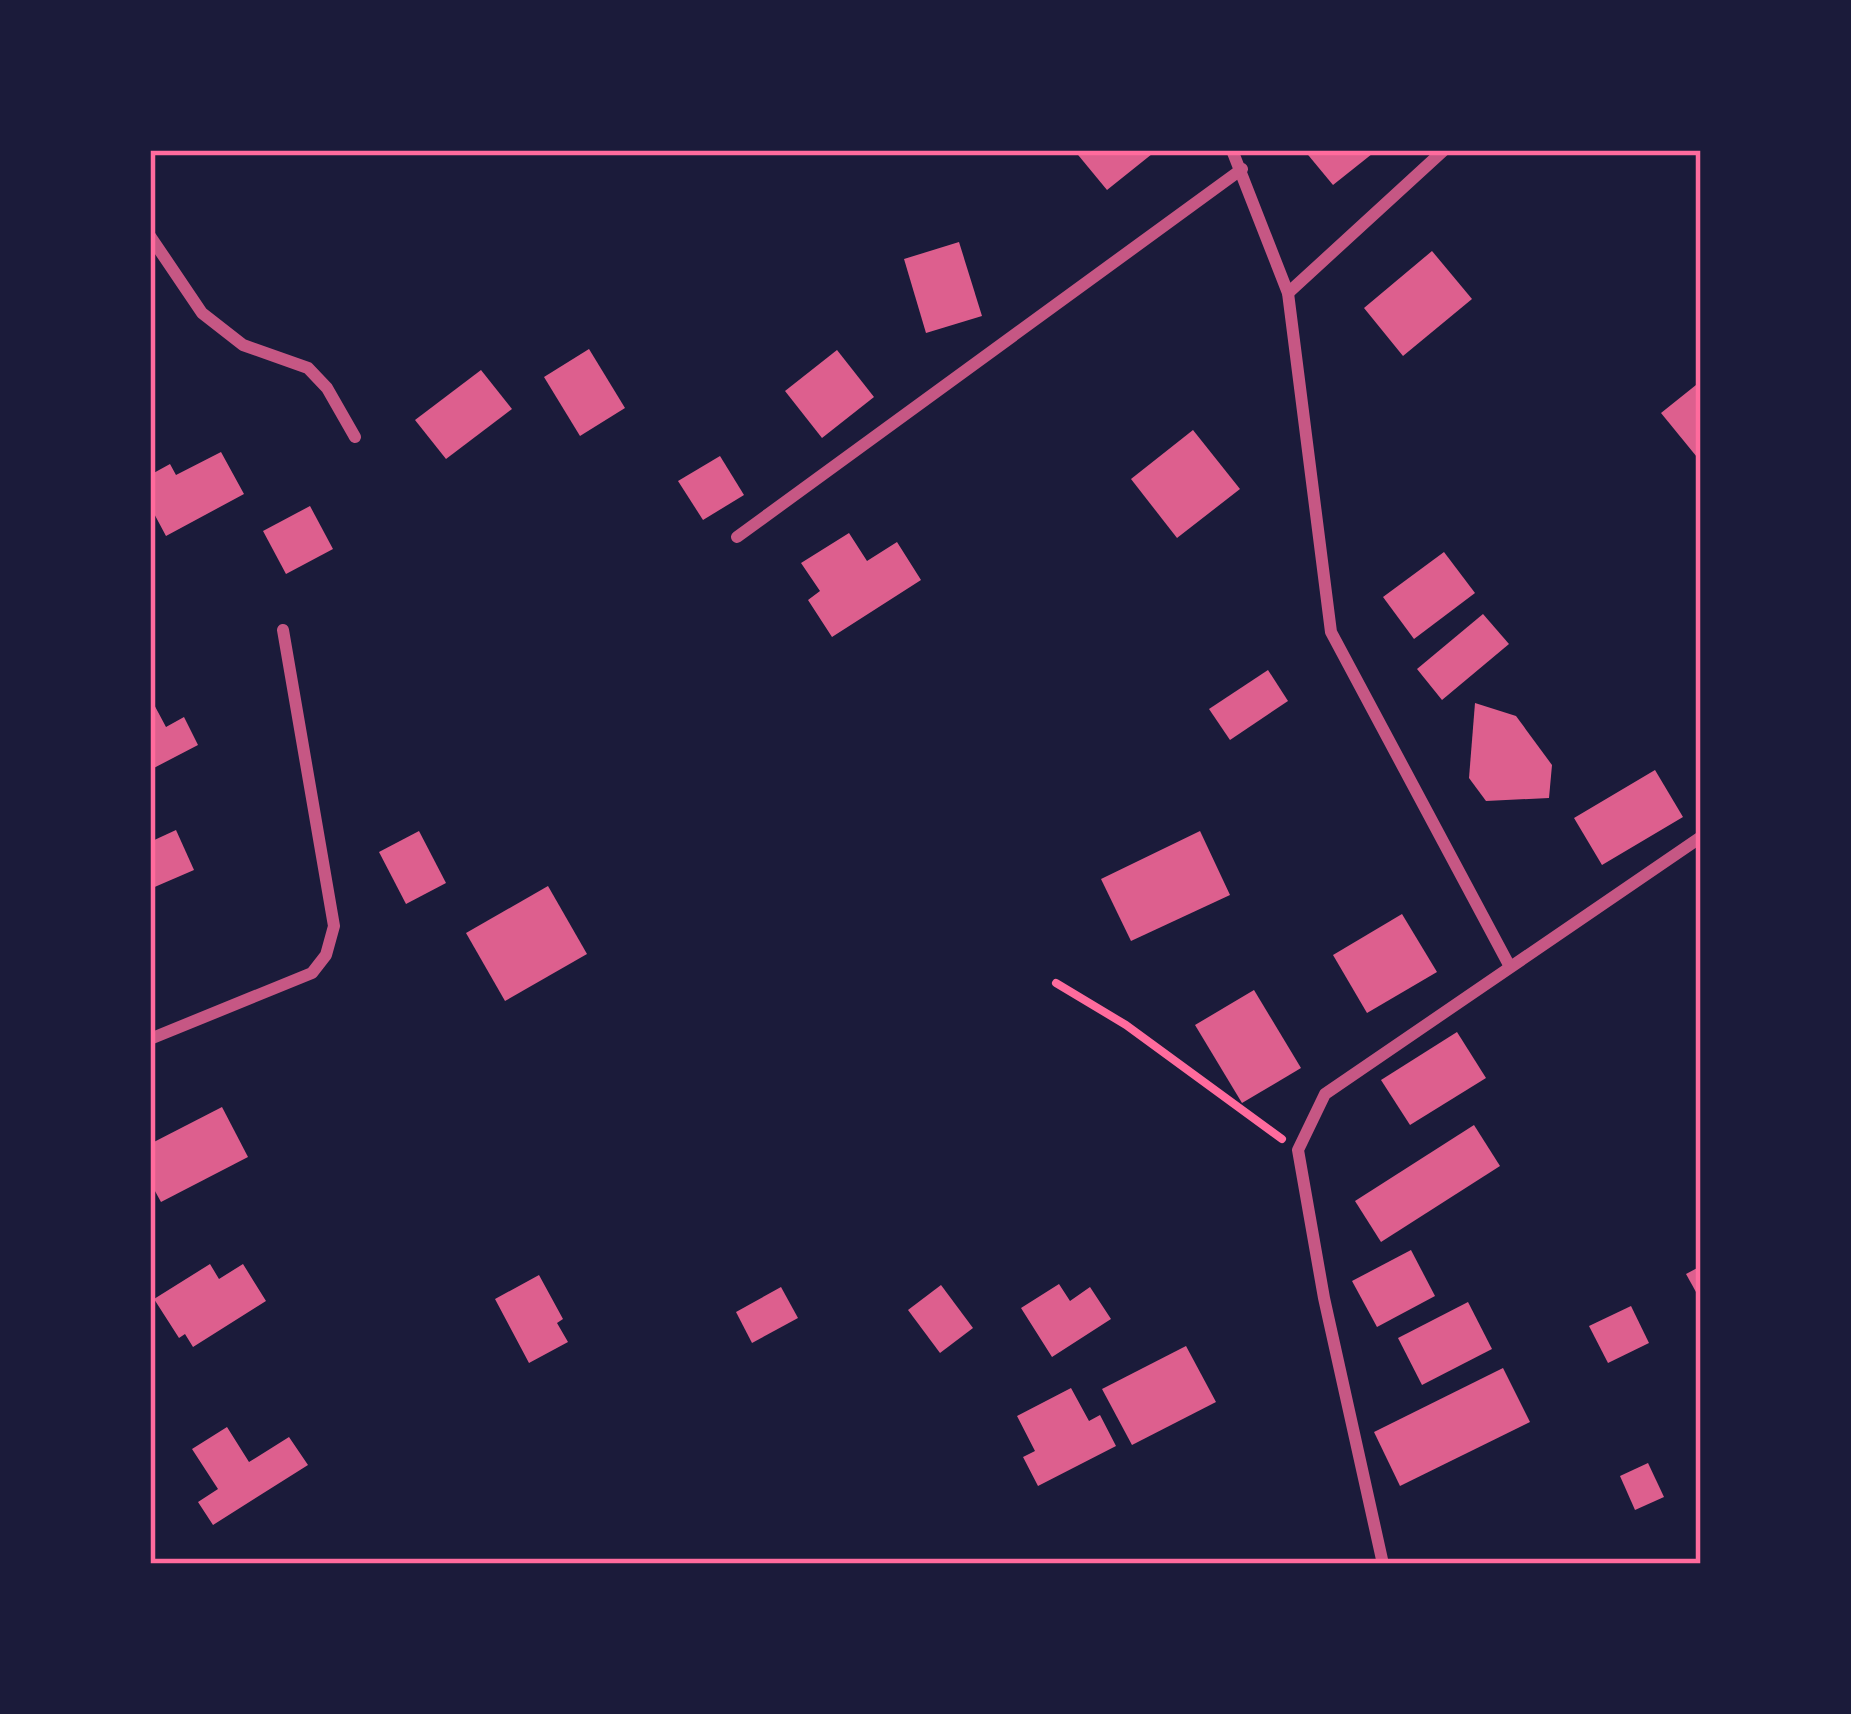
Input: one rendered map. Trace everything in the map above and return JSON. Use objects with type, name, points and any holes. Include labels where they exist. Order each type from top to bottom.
[{"type":"street","points":[[1232,150],[1288,293],[1331,632],[1509,965]]},
{"type":"street","points":[[1288,293],[1444,150]]},
{"type":"street","points":[[736,537],[1242,169]]},
{"type":"street","points":[[150,236],[202,313],[243,345],[308,368],[328,388],[356,437]]},
{"type":"street","points":[[150,1039],[312,973],[326,955],[334,926],[284,630]]},
{"type":"street","points":[[1383,1564],[1324,1298],[1298,1150],[1324,1094],[1701,837]]},
{"type":"path","points":[[1056,983],[1126,1025],[1298,1150]]},
{"type":"building","points":[[1074,150],[1157,150],[1107,190]]},
{"type":"building","points":[[1304,150],[1377,150],[1333,185]]},
{"type":"building","points":[[959,242],[982,316],[926,333],[904,259]]},
{"type":"building","points":[[1432,251],[1472,299],[1403,356],[1364,308]]},
{"type":"building","points":[[589,349],[625,408],[580,436],[544,377]]},
{"type":"building","points":[[837,350],[874,397],[822,438],[785,391]]},
{"type":"building","points":[[481,370],[512,409],[446,459],[415,420]]},
{"type":"building","points":[[1701,381],[1701,462],[1661,413]]},
{"type":"building","points":[[1193,430],[1240,489],[1177,538],[1131,479]]},
{"type":"building","points":[[221,452],[244,494],[166,536],[150,506],[150,475],[170,464],[176,475]]},
{"type":"building","points":[[720,456],[744,495],[703,520],[678,481]]},
{"type":"building","points":[[310,506],[333,549],[286,574],[263,531]]},
{"type":"building","points":[[849,533],[867,561],[897,542],[921,580],[832,637],[808,600],[820,591],[801,563]]},
{"type":"building","points":[[1444,552],[1475,593],[1414,639],[1383,597]]},
{"type":"building","points":[[1483,614],[1509,644],[1442,700],[1417,669]]},
{"type":"building","points":[[1268,670],[1288,701],[1230,740],[1209,709]]},
{"type":"building","points":[[150,697],[166,727],[184,717],[198,745],[150,770]]},
{"type":"building","points":[[1475,703],[1516,716],[1552,765],[1549,798],[1486,801],[1469,778]]},
{"type":"building","points":[[1655,770],[1683,817],[1602,865],[1574,818]]},
{"type":"building","points":[[176,830],[194,870],[150,889],[150,842]]},
{"type":"building","points":[[419,831],[446,883],[406,904],[379,852]]},
{"type":"building","points":[[1200,831],[1230,895],[1131,941],[1101,879]]},
{"type":"building","points":[[548,886],[587,954],[505,1001],[466,933]]},
{"type":"building","points":[[1402,914],[1437,972],[1367,1013],[1333,955]]},
{"type":"building","points":[[1254,990],[1301,1068],[1242,1103],[1195,1025]]},
{"type":"building","points":[[1457,1032],[1486,1078],[1410,1125],[1381,1080]]},
{"type":"building","points":[[222,1107],[248,1157],[161,1202],[150,1182],[150,1144]]},
{"type":"building","points":[[1474,1125],[1500,1166],[1381,1242],[1355,1201]]},
{"type":"building","points":[[1411,1250],[1435,1296],[1377,1327],[1352,1281]]},
{"type":"building","points":[[210,1264],[219,1279],[243,1264],[266,1301],[193,1347],[185,1334],[179,1338],[154,1299]]},
{"type":"building","points":[[1701,1266],[1701,1301],[1686,1274]]},
{"type":"building","points":[[539,1275],[563,1319],[557,1323],[568,1342],[529,1363],[495,1299]]},
{"type":"building","points":[[1059,1284],[1070,1301],[1090,1287],[1111,1319],[1052,1357],[1021,1308]]},
{"type":"building","points":[[941,1285],[973,1328],[940,1353],[908,1310]]},
{"type":"building","points":[[781,1287],[798,1318],[752,1343],[736,1312]]},
{"type":"building","points":[[1468,1302],[1492,1349],[1422,1385],[1398,1338]]},
{"type":"building","points":[[1631,1306],[1649,1343],[1608,1363],[1589,1326]]},
{"type":"building","points":[[1186,1346],[1216,1402],[1132,1445],[1102,1389]]},
{"type":"building","points":[[1503,1368],[1530,1422],[1400,1486],[1374,1432]]},
{"type":"building","points":[[1071,1388],[1089,1421],[1100,1415],[1116,1446],[1038,1486],[1023,1457],[1035,1451],[1017,1416]]},
{"type":"building","points":[[227,1427],[249,1462],[289,1437],[308,1465],[213,1525],[198,1502],[218,1489],[192,1449]]},
{"type":"building","points":[[1648,1463],[1664,1497],[1635,1510],[1620,1476]]}]
